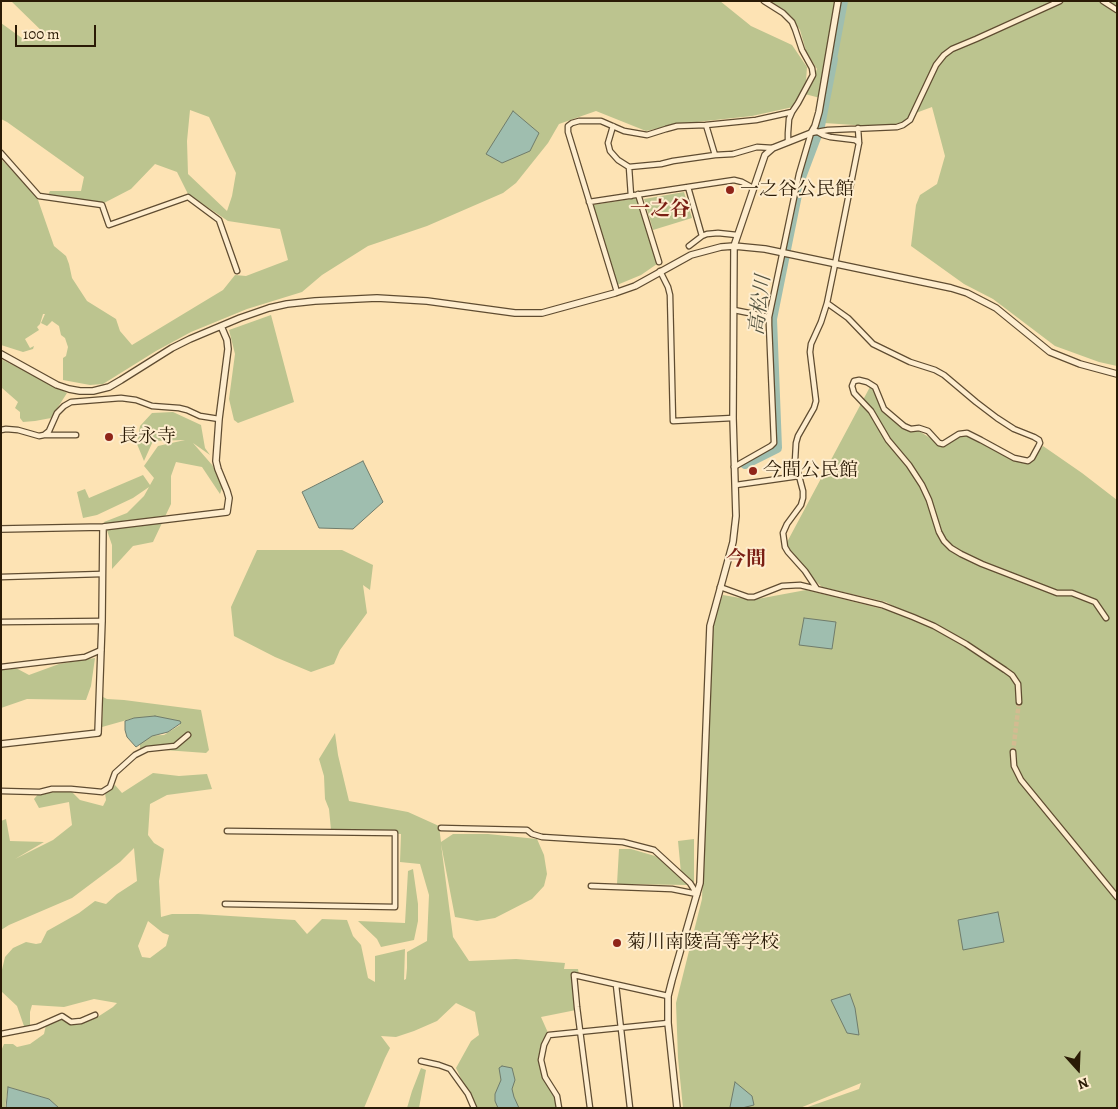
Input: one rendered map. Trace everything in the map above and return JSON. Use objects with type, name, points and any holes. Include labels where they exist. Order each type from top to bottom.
[{"type":"street","points":[[764,1],[792,22],[802,50],[812,68],[813,74],[789,119],[788,142]]},
{"type":"street","points":[[734,466],[772,446],[774,443],[770,317],[785,253],[798,174],[814,132],[819,112],[838,1]]},
{"type":"street","points":[[677,1108],[668,1023],[668,996],[700,883],[710,626],[735,529],[736,485],[733,418],[734,246],[753,188],[765,155],[773,148],[814,132],[897,127],[907,123],[936,65],[944,55],[952,49],[1060,1]]},
{"type":"street","points":[[1103,1],[1117,10]]},
{"type":"street","points":[[617,292],[568,132],[568,126],[572,123],[601,120],[624,131],[647,135],[677,126],[756,120],[792,112]]},
{"type":"street","points":[[706,125],[715,155]]},
{"type":"street","points":[[613,126],[608,143],[610,151],[618,160],[629,167],[733,154],[757,147],[773,148]]},
{"type":"street","points":[[817,589],[805,570],[788,552],[785,547],[783,533],[787,524],[801,505],[803,498],[796,461],[796,444],[798,436],[816,401],[810,352],[811,344],[827,303],[836,264],[859,143],[858,128]]},
{"type":"street","points":[[814,132],[830,137],[855,140],[859,143]]},
{"type":"street","points":[[1,153],[39,196],[102,205],[109,225],[188,197],[219,220],[237,271]]},
{"type":"street","points":[[629,167],[631,196]]},
{"type":"street","points":[[589,202],[734,180],[753,188]]},
{"type":"street","points":[[688,187],[702,236]]},
{"type":"street","points":[[638,194],[659,262]]},
{"type":"street","points":[[689,246],[702,236],[708,234],[737,235]]},
{"type":"street","points":[[1,354],[57,385],[80,391],[93,391],[108,387],[172,348],[221,326],[269,308],[316,301],[397,298],[514,313],[542,313],[617,292],[641,283],[691,255],[712,248],[734,246],[785,253],[967,293],[996,308],[1050,352],[1080,364],[1117,374]]},
{"type":"street","points":[[660,271],[670,295],[673,420],[733,418]]},
{"type":"street","points":[[827,303],[848,318],[873,344],[910,362],[944,375],[996,418],[1014,429],[1039,440],[1038,447],[1032,458],[1028,461],[1014,458],[967,433],[959,434],[943,444],[939,443],[928,431],[919,428],[911,429],[904,426],[884,409],[875,387],[867,382],[854,381],[852,386],[854,393],[871,411],[888,440],[909,464],[922,485],[944,541],[951,548],[982,564],[1057,593],[1072,593],[1095,602],[1106,618]]},
{"type":"street","points":[[734,310],[770,317]]},
{"type":"street","points":[[1,529],[103,527],[228,512],[228,491],[216,462],[219,419],[228,349],[227,340],[221,326]]},
{"type":"street","points":[[44,435],[49,431],[57,413],[64,406],[71,402],[88,400],[121,398],[136,400],[152,406],[179,408],[200,416],[219,419]]},
{"type":"street","points":[[1,430],[18,430],[39,436],[76,435]]},
{"type":"street","points":[[736,485],[799,476]]},
{"type":"street","points":[[1,744],[98,733],[103,527]]},
{"type":"street","points":[[1,577],[102,574]]},
{"type":"street","points":[[720,587],[748,597],[754,597],[782,586],[800,585],[882,605],[934,626],[966,644],[1012,675],[1018,684],[1019,702]]},
{"type":"street","points":[[1,622],[102,621]]},
{"type":"street","points":[[1,667],[86,657],[101,650]]},
{"type":"street","points":[[1,791],[40,792],[52,789],[70,789],[102,792],[110,787],[116,773],[135,755],[147,749],[175,746],[188,735]]},
{"type":"street","points":[[1013,752],[1014,766],[1021,780],[1117,897]]},
{"type":"street","points":[[441,828],[527,830],[532,834],[542,837],[623,842],[654,850],[690,883],[697,894]]},
{"type":"street","points":[[225,904],[395,907],[395,833],[227,832]]},
{"type":"street","points":[[591,886],[672,889],[697,894]]},
{"type":"street","points":[[590,1108],[574,975],[668,996]]},
{"type":"street","points":[[616,985],[630,1108]]},
{"type":"street","points":[[1,1034],[37,1027],[62,1016],[71,1022],[95,1016]]},
{"type":"street","points":[[559,1108],[557,1096],[546,1077],[541,1060],[544,1045],[549,1035],[668,1023]]},
{"type":"street","points":[[421,1061],[450,1069],[468,1094],[474,1108]]},
{"type":"green space","points":[[11,1],[720,1],[751,26],[792,45],[807,67],[806,81],[793,107],[752,116],[678,124],[646,131],[596,111],[559,124],[548,143],[516,183],[503,193],[427,226],[368,246],[322,275],[302,292],[247,309],[191,332],[103,384],[90,385],[63,380],[63,358],[66,356],[68,347],[65,338],[61,335],[59,326],[52,321],[47,326],[41,323],[45,314],[43,314],[37,327],[39,330],[25,339],[30,348],[34,346],[33,349],[23,352],[1,345],[1,159],[37,197],[54,246],[66,256],[72,278],[87,301],[116,319],[120,331],[132,345],[223,290],[235,275],[246,276],[288,260],[280,229],[228,221],[188,194],[177,172],[155,164],[131,189],[104,203],[48,195],[50,191],[81,191],[84,177],[1,119],[1,23],[26,41],[50,39]],"holes":[[[190,110],[209,117],[236,173],[227,211],[188,174],[187,141]]]},
{"type":"green space","points":[[769,1],[1117,1],[1117,366],[1099,362],[1055,346],[993,299],[964,284],[911,246],[916,205],[920,195],[937,184],[945,156],[932,107],[913,114],[904,122],[895,124],[869,126],[824,123],[834,77],[832,36],[820,98],[805,94],[817,69],[806,51],[800,30],[791,16]]},
{"type":"green space","points":[[684,192],[692,218],[653,230],[644,199]]},
{"type":"green space","points":[[637,198],[657,264],[641,275],[617,285],[593,205]]},
{"type":"green space","points":[[271,315],[294,402],[238,423],[234,420],[229,399],[235,354],[229,330]]},
{"type":"green space","points":[[1,359],[67,393],[51,418],[23,422],[20,418],[20,412],[15,408],[18,402],[1,389]]},
{"type":"green space","points":[[871,385],[884,409],[938,443],[959,434],[973,437],[1028,461],[1043,446],[1117,500],[1117,1108],[805,1108],[859,1089],[861,1083],[800,1108],[683,1108],[678,1058],[676,1003],[702,899],[711,624],[723,595],[752,600],[806,590],[911,616],[886,602],[822,587],[807,573],[786,544]]},
{"type":"green space","points":[[173,412],[201,425],[205,448],[210,455],[193,443],[213,466],[222,488],[220,494],[202,467],[176,462],[171,476],[171,504],[153,542],[133,546],[112,569],[112,545],[104,522],[127,513],[144,496],[149,487],[133,498],[97,515],[83,518],[77,492],[85,489],[89,498],[143,475],[150,485],[154,478],[144,466],[158,446],[185,440],[153,441],[144,461],[137,444],[140,426],[152,413]]},
{"type":"green space","points":[[257,550],[342,550],[373,565],[370,590],[363,585],[367,613],[340,650],[334,664],[311,672],[275,657],[234,636],[231,607]]},
{"type":"green space","points":[[95,658],[91,686],[86,700],[27,699],[1,708],[1,669],[14,667],[29,675],[59,664]]},
{"type":"green space","points":[[103,697],[201,710],[209,750],[206,753],[151,749],[140,752],[140,742],[143,736],[164,735],[180,725],[180,722],[134,718],[102,727]]},
{"type":"green space","points":[[335,733],[349,801],[408,812],[439,826],[441,842],[453,834],[488,834],[537,839],[544,855],[547,874],[544,886],[532,899],[495,918],[477,921],[455,917],[441,844],[453,937],[469,961],[516,959],[565,963],[564,969],[578,969],[579,975],[574,976],[576,1010],[541,1017],[549,1035],[541,1058],[546,1078],[559,1103],[559,1108],[475,1108],[456,1068],[471,1041],[479,1035],[475,1012],[456,1003],[437,1021],[396,1037],[381,1036],[390,1048],[364,1108],[59,1108],[49,1099],[8,1087],[5,1108],[1,1108],[1,1051],[4,1044],[13,1044],[17,1047],[30,1044],[44,1034],[46,1025],[62,1017],[69,1023],[74,1024],[96,1018],[117,1003],[94,999],[64,1007],[32,1005],[30,1027],[25,1029],[17,1006],[1,991],[1,974],[5,957],[13,948],[26,942],[41,943],[47,931],[79,913],[95,901],[106,904],[137,881],[134,848],[120,862],[72,898],[1,930],[1,821],[6,819],[10,841],[44,842],[15,859],[53,840],[72,825],[69,802],[39,808],[34,799],[39,793],[71,791],[80,800],[103,806],[106,800],[105,793],[115,785],[122,793],[153,773],[179,776],[207,774],[212,789],[167,795],[150,804],[148,835],[154,843],[164,849],[159,881],[161,917],[172,914],[198,914],[295,920],[307,934],[322,919],[347,920],[353,936],[361,945],[368,978],[375,982],[375,956],[405,949],[404,980],[406,979],[407,952],[427,941],[429,895],[420,864],[400,862],[401,834],[331,830],[329,809],[325,799],[324,776],[319,759]],"holes":[[[148,921],[163,933],[169,935],[166,946],[150,958],[142,957],[138,946]]]},
{"type":"green space","points":[[694,839],[694,882],[689,885],[617,884],[619,849],[631,849],[655,856],[681,873],[678,841]]},
{"type":"green space","points":[[413,869],[418,904],[418,921],[414,940],[381,947],[377,939],[358,921],[405,923],[408,871]]},
{"type":"green space","points":[[421,1068],[426,1070],[419,1108],[407,1108],[412,1091]]},
{"type":"shaded area","points":[[513,111],[539,133],[530,151],[502,163],[486,154]]},
{"type":"shaded area","points":[[363,461],[383,502],[353,529],[319,528],[302,492]]},
{"type":"shaded area","points":[[804,618],[836,622],[832,649],[799,645]]},
{"type":"shaded area","points":[[155,716],[180,721],[181,723],[168,732],[152,736],[136,747],[127,737],[125,721]]},
{"type":"shaded area","points":[[998,912],[1004,942],[963,950],[958,920]]},
{"type":"shaded area","points":[[850,994],[855,1008],[859,1035],[847,1033],[831,1000]]},
{"type":"shaded area","points":[[502,1066],[512,1068],[515,1080],[512,1089],[519,1108],[498,1108],[495,1101],[495,1094],[501,1080],[499,1068]]},
{"type":"shaded area","points":[[735,1082],[752,1096],[754,1105],[742,1108],[730,1107]]},
{"type":"shaded area","points":[[8,1087],[49,1099],[59,1108],[6,1108]]},
{"type":"waterway","name":"高松川","points":[[833,54],[843,1]]},
{"type":"waterway","name":"高松川","points":[[820,126],[833,59]]},
{"type":"waterway","name":"高松川","points":[[745,464],[777,448],[772,319],[800,180],[817,135]]},
{"type":"tunnel","points":[[1013,752],[1019,702]]},
{"type":"place","name":"一之谷公民館","points":[[730,190]]},
{"type":"place","name":"長永寺","points":[[109,437]]},
{"type":"place","name":"今間公民館","points":[[753,471]]},
{"type":"place","name":"菊川南陵高等学校","points":[[617,943]]},
{"type":"district","name":"一之谷","points":[[660,210]]},
{"type":"district","name":"今間","points":[[746,560]]}]
